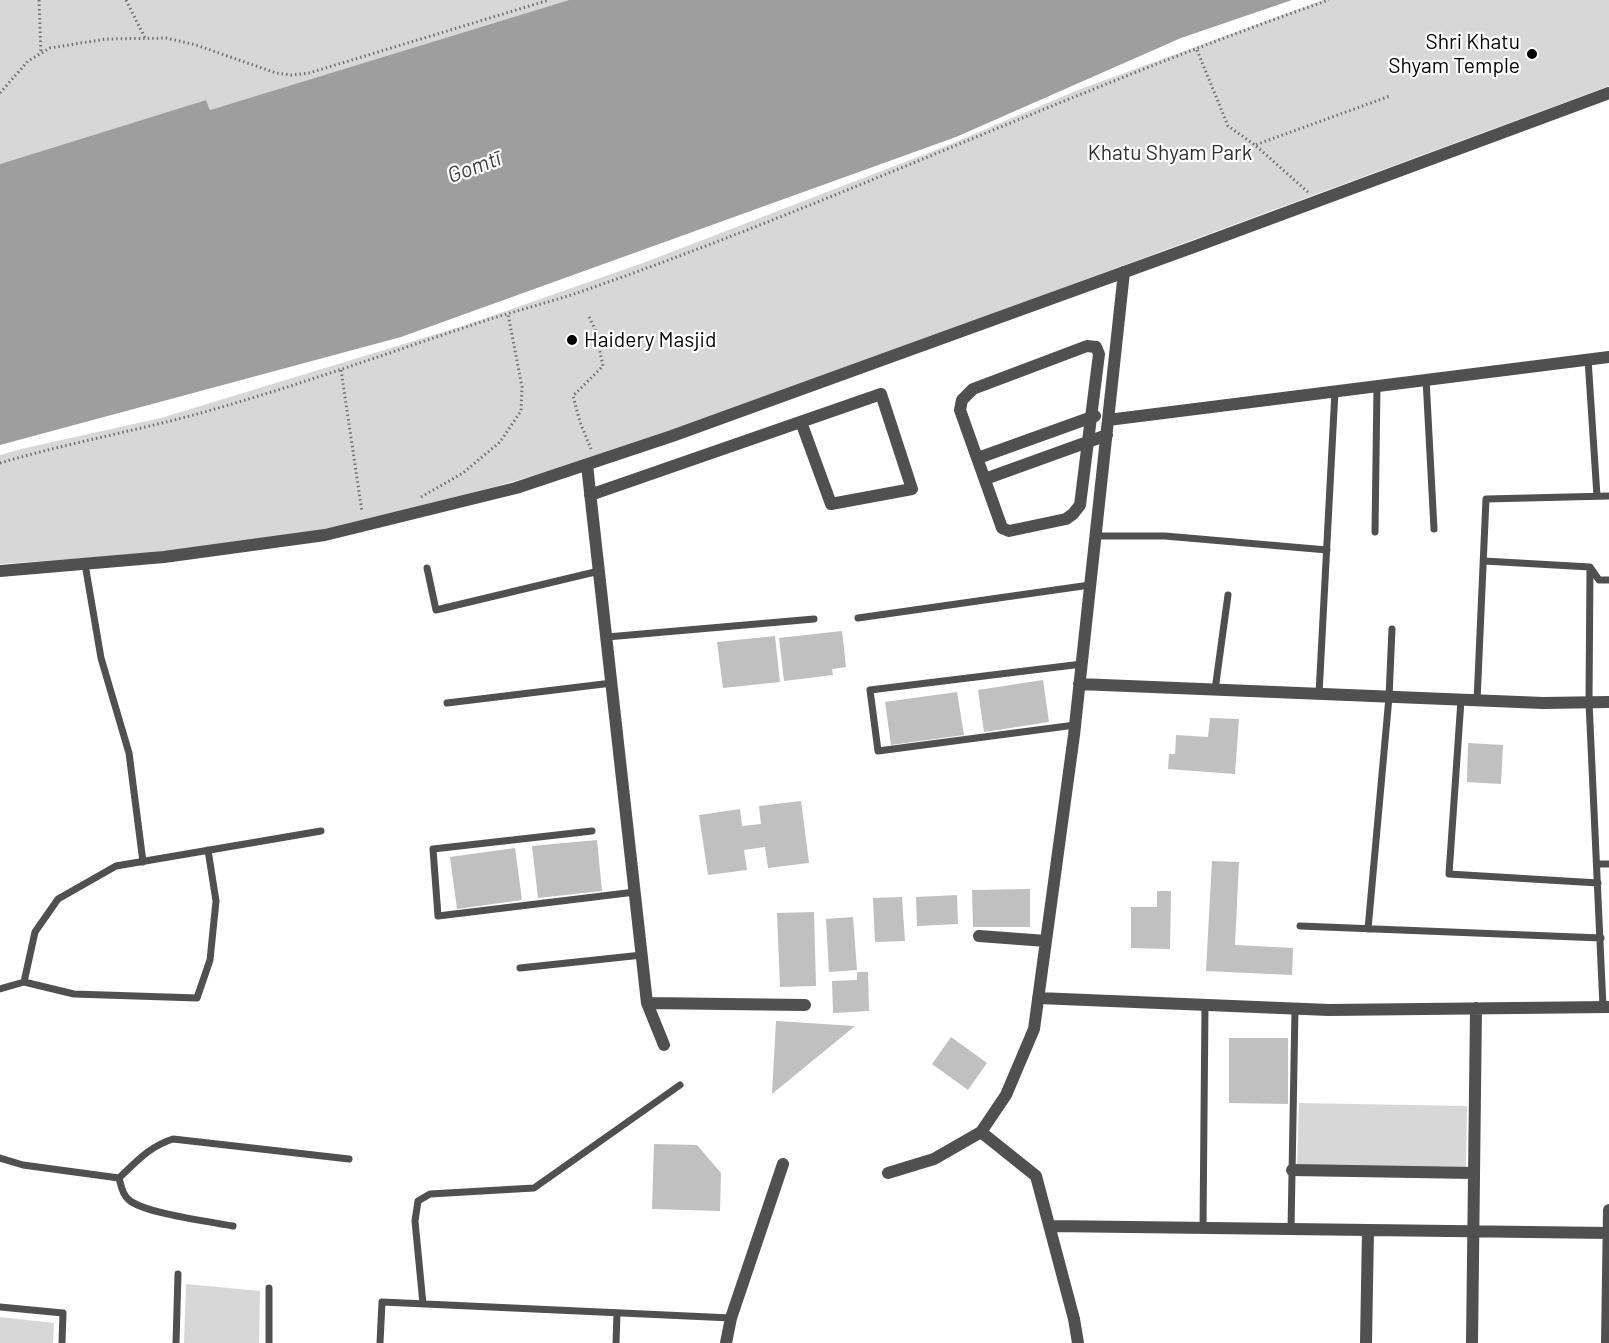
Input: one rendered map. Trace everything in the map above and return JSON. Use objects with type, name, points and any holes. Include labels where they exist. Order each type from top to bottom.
[{"type":"street","points":[[0,571],[164,557],[313,537],[516,488],[592,463],[1124,272],[1609,93]]},
{"type":"street","points":[[888,1173],[934,1159],[981,1132],[1006,1095],[1034,1029],[1075,725],[1124,272]]},
{"type":"street","points":[[1087,346],[1096,347],[1099,354],[1091,418],[1080,504],[1073,514],[1066,519],[1009,531],[1002,528],[960,410],[962,400],[973,389],[1087,346]]},
{"type":"street","points":[[978,458],[1091,418],[1109,415],[1335,391],[1609,357]]},
{"type":"street","points":[[591,495],[881,394],[912,489],[831,504],[801,422]]},
{"type":"street","points":[[985,479],[1107,435]]},
{"type":"street","points":[[592,463],[591,495],[647,1003],[664,1045]]},
{"type":"street","points":[[1079,684],[1543,703],[1609,702]]},
{"type":"street","points":[[979,936],[1046,941]]},
{"type":"street","points":[[1038,998],[1329,1010],[1606,1007]]},
{"type":"street","points":[[647,1003],[805,1005]]},
{"type":"street","points":[[1472,1343],[1476,1008]]},
{"type":"street","points":[[981,1132],[1036,1176],[1074,1319],[1078,1343]]},
{"type":"street","points":[[726,1343],[731,1318],[783,1164]]},
{"type":"street","points":[[1292,1170],[1474,1173]]},
{"type":"street","points":[[1607,1343],[1609,1210]]},
{"type":"street","points":[[1050,1226],[1609,1233]]},
{"type":"street","points":[[1366,1343],[1368,1230]]},
{"type":"lane","points":[[1588,359],[1597,496]]},
{"type":"lane","points":[[1426,379],[1434,529]]},
{"type":"lane","points":[[1375,532],[1377,386]]},
{"type":"lane","points":[[1319,694],[1335,391]]},
{"type":"lane","points":[[1477,700],[1486,498],[1609,495]]},
{"type":"lane","points":[[1096,536],[1165,536],[1327,550]]},
{"type":"lane","points":[[1484,561],[1590,567]]},
{"type":"lane","points":[[85,564],[101,658],[129,753],[143,862]]},
{"type":"lane","points":[[1590,567],[1599,580],[1609,580]]},
{"type":"lane","points":[[1590,567],[1589,702],[1606,1007]]},
{"type":"lane","points":[[427,568],[436,609],[599,571]]},
{"type":"lane","points":[[858,618],[1090,585]]},
{"type":"lane","points":[[1215,690],[1228,596]]},
{"type":"lane","points":[[606,637],[814,619]]},
{"type":"lane","points":[[1368,929],[1389,697],[1392,629]]},
{"type":"lane","points":[[1075,725],[878,751],[870,690],[1082,664]]},
{"type":"lane","points":[[447,703],[612,683]]},
{"type":"lane","points":[[1461,700],[1449,873],[1599,883]]},
{"type":"lane","points":[[24,982],[34,932],[58,899],[116,866],[321,831]]},
{"type":"lane","points":[[592,831],[433,849],[438,915],[635,892]]},
{"type":"lane","points":[[0,989],[24,982],[74,994],[197,998],[210,960],[216,901],[208,850]]},
{"type":"lane","points":[[1597,864],[1609,864]]},
{"type":"lane","points":[[1299,926],[1601,938]]},
{"type":"lane","points":[[520,968],[642,956]]},
{"type":"lane","points":[[1203,1228],[1205,1005]]},
{"type":"lane","points":[[1291,1229],[1295,1009]]},
{"type":"lane","points":[[423,1304],[415,1221],[418,1202],[430,1194],[534,1188],[680,1085]]},
{"type":"lane","points":[[119,1178],[150,1149],[172,1139],[349,1159]]},
{"type":"lane","points":[[0,1158],[23,1165],[119,1178]]},
{"type":"lane","points":[[119,1178],[129,1201],[143,1207],[233,1226]]},
{"type":"lane","points":[[177,1343],[178,1274]]},
{"type":"lane","points":[[269,1288],[269,1343]]},
{"type":"lane","points":[[380,1343],[382,1302],[731,1318]]},
{"type":"lane","points":[[0,1307],[63,1313],[62,1343]]},
{"type":"lane","points":[[616,1343],[617,1313]]},
{"type":"path","points":[[39,0],[40,54]]},
{"type":"path","points":[[126,0],[145,38]]},
{"type":"path","points":[[0,93],[28,61],[50,48],[106,39],[166,38],[196,45],[276,73],[291,75],[309,73],[549,0]]},
{"type":"path","points":[[0,463],[52,448],[186,417],[594,287],[967,141],[1112,80],[1329,0]]},
{"type":"path","points":[[1197,49],[1228,126],[1255,145],[1318,201]]},
{"type":"path","points":[[1255,145],[1390,96]]},
{"type":"path","points":[[412,514],[415,502],[426,493],[464,473],[500,442],[521,411],[522,387],[508,313]]},
{"type":"path","points":[[589,317],[595,329],[603,366],[573,396],[592,463]]},
{"type":"path","points":[[340,369],[364,526]]},
{"type":"green space","points":[[0,0],[569,0],[210,110],[206,100],[0,164]]},
{"type":"green space","name":"Khatu Shyam Park","points":[[1323,0],[1609,0],[1609,86],[854,365],[582,462],[483,490],[317,531],[161,553],[0,564],[0,455],[161,418],[466,325],[643,263],[941,148],[1078,90]]},
{"type":"green space","points":[[1299,1103],[1467,1106],[1466,1168],[1297,1165]]},
{"type":"green space","points":[[186,1284],[260,1291],[259,1343],[184,1343]]},
{"type":"green space","points":[[0,1317],[54,1323],[53,1343],[0,1343]]},
{"type":"water","name":"Gomtī","points":[[569,0],[1292,0],[1181,38],[956,137],[401,337],[0,445],[0,164],[206,100],[210,110]]},
{"type":"building","points":[[842,631],[846,667],[832,669],[833,675],[784,681],[779,638]]},
{"type":"building","points":[[775,636],[780,682],[723,688],[717,642]]},
{"type":"building","points":[[1043,680],[1049,722],[984,732],[978,690]]},
{"type":"building","points":[[957,692],[964,735],[891,745],[885,702]]},
{"type":"building","points":[[1210,718],[1239,719],[1235,774],[1168,769],[1169,754],[1175,754],[1176,735],[1208,737]]},
{"type":"building","points":[[1468,743],[1503,745],[1501,784],[1467,782]]},
{"type":"building","points":[[801,801],[809,863],[768,868],[765,847],[744,850],[747,870],[708,875],[699,815],[740,809],[742,826],[761,824],[759,806]]},
{"type":"building","points":[[597,840],[602,891],[538,898],[532,846]]},
{"type":"building","points":[[515,848],[522,900],[457,909],[450,857]]},
{"type":"building","points":[[1212,861],[1239,862],[1235,945],[1293,948],[1292,975],[1206,971]]},
{"type":"building","points":[[1030,889],[1030,927],[973,927],[972,890]]},
{"type":"building","points":[[1157,891],[1171,891],[1170,949],[1131,948],[1131,907],[1157,907]]},
{"type":"building","points":[[957,895],[958,924],[917,926],[916,897]]},
{"type":"building","points":[[902,897],[905,941],[875,942],[873,898]]},
{"type":"building","points":[[814,912],[816,986],[780,987],[777,913]]},
{"type":"building","points":[[853,917],[857,970],[829,972],[826,919]]},
{"type":"building","points":[[857,972],[868,972],[869,1011],[833,1013],[832,981],[857,980]]},
{"type":"building","points":[[776,1021],[855,1026],[772,1094]]},
{"type":"building","points":[[951,1037],[987,1063],[968,1090],[932,1064]]},
{"type":"building","points":[[1229,1038],[1288,1038],[1288,1104],[1229,1103]]},
{"type":"building","points":[[654,1144],[697,1145],[721,1173],[720,1211],[652,1209]]},
{"type":"place","name":"Shri Khatu Shyam Temple","points":[[1532,54]]},
{"type":"place","name":"Haidery Masjid","points":[[572,340]]}]
